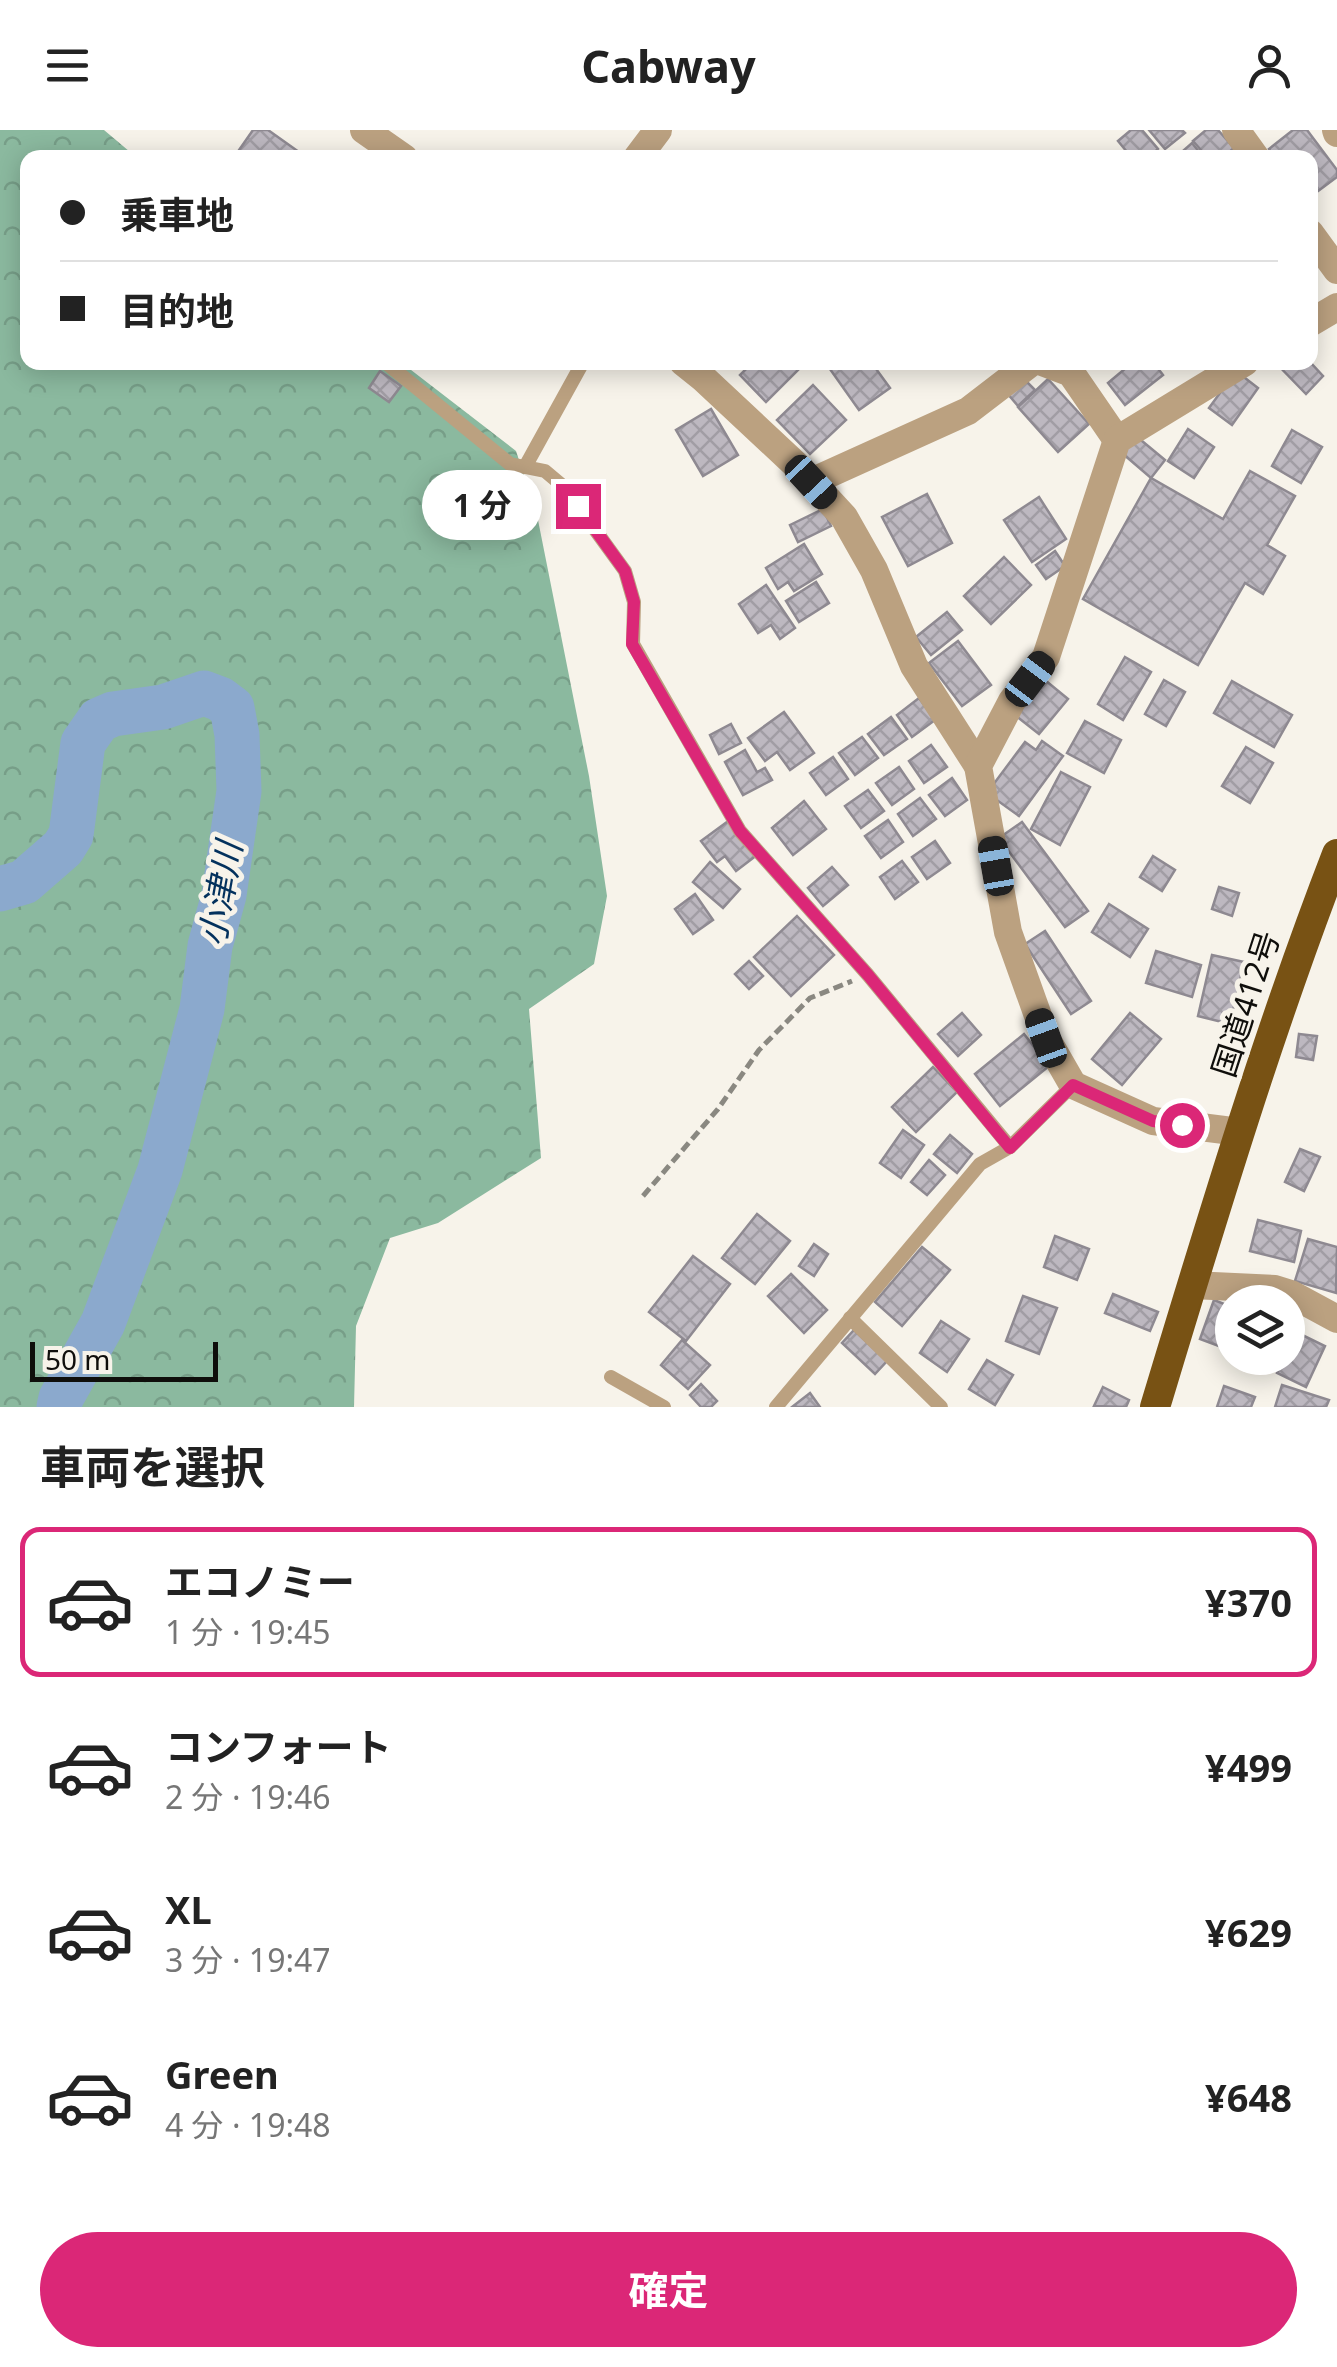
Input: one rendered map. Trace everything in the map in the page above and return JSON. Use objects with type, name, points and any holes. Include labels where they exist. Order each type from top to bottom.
[{"type":"highway","name":"国道412号","points":[[1155,1407],[1240,1132],[1337,854]]},
{"type":"street","points":[[364,130],[393,150]]},
{"type":"street","points":[[1318,243],[1337,270]]},
{"type":"street","points":[[694,370],[844,517],[874,570],[914,666],[978,766],[1008,932],[1046,1038],[1073,1085],[1153,1121],[1240,1132]]},
{"type":"street","points":[[811,482],[968,411],[1022,370]]},
{"type":"street","points":[[1062,370],[1070,373],[1117,440]]},
{"type":"street","points":[[978,766],[1012,701],[1046,657],[1117,440],[1232,370]]},
{"type":"street","points":[[1192,1285],[1275,1289],[1337,1319]]},
{"type":"lane","points":[[396,370],[510,464],[545,471],[564,487],[625,571],[634,602],[632,644],[740,831],[868,975],[1010,1148]]},
{"type":"lane","points":[[525,467],[578,370]]},
{"type":"lane","points":[[776,1407],[980,1164],[1010,1148],[1073,1085]]},
{"type":"lane","points":[[850,1318],[941,1407]]},
{"type":"lane","points":[[611,1377],[664,1407]]},
{"type":"path","points":[[643,1196],[718,1108],[759,1050],[810,998],[868,975]]},
{"type":"green space","points":[[0,130],[104,130],[128,150],[20,150],[20,370],[411,370],[516,451],[537,515],[589,776],[607,896],[594,964],[529,1009],[541,1158],[438,1223],[390,1238],[356,1326],[354,1407],[0,1407]]},
{"type":"building","points":[[253,130],[268,130],[296,150],[239,150]]},
{"type":"building","points":[[1131,130],[1142,130],[1158,149],[1125,150],[1118,141]]},
{"type":"building","points":[[1149,130],[1182,130],[1185,133],[1165,149]]},
{"type":"building","points":[[1206,130],[1218,130],[1234,148],[1201,150],[1193,141]]},
{"type":"building","points":[[1293,130],[1307,130],[1337,170],[1337,177],[1318,191],[1318,150],[1269,149]]},
{"type":"building","points":[[745,370],[798,370],[766,402],[740,375]]},
{"type":"building","points":[[831,370],[877,370],[890,388],[859,410]]},
{"type":"building","points":[[1123,370],[1159,370],[1163,375],[1125,405],[1108,383]]},
{"type":"building","points":[[1283,370],[1317,370],[1323,376],[1306,394]]},
{"type":"building","points":[[380,371],[401,386],[389,402],[369,388]]},
{"type":"building","points":[[1236,371],[1258,388],[1232,425],[1209,408]]},
{"type":"building","points":[[1023,378],[1035,390],[1018,406],[1007,393]]},
{"type":"building","points":[[1048,379],[1089,424],[1058,452],[1018,407]]},
{"type":"building","points":[[813,385],[846,420],[810,454],[777,420]]},
{"type":"building","points":[[711,409],[738,455],[703,476],[676,430]]},
{"type":"building","points":[[1188,429],[1214,447],[1194,478],[1168,461]]},
{"type":"building","points":[[1292,430],[1322,447],[1301,483],[1272,466]]},
{"type":"building","points":[[1136,436],[1165,460],[1151,478],[1122,453]]},
{"type":"building","points":[[1250,471],[1295,496],[1267,545],[1285,556],[1263,594],[1245,583],[1198,665],[1083,599],[1151,478],[1223,519]]},
{"type":"building","points":[[927,494],[952,543],[908,566],[882,517]]},
{"type":"building","points":[[1039,497],[1066,539],[1032,562],[1004,520]]},
{"type":"building","points":[[823,509],[831,526],[798,542],[790,525]]},
{"type":"building","points":[[804,544],[822,574],[794,591],[788,582],[778,589],[766,568]]},
{"type":"building","points":[[1055,551],[1065,566],[1046,579],[1036,565]]},
{"type":"building","points":[[1004,557],[1031,585],[991,624],[964,596]]},
{"type":"building","points":[[816,582],[829,603],[799,622],[786,601]]},
{"type":"building","points":[[766,585],[795,628],[780,639],[771,625],[758,633],[739,604]]},
{"type":"building","points":[[947,612],[962,630],[931,655],[916,637]]},
{"type":"building","points":[[958,641],[991,685],[962,706],[929,663]]},
{"type":"building","points":[[1125,657],[1151,672],[1123,720],[1098,704]]},
{"type":"building","points":[[1040,676],[1068,699],[1039,734],[1011,712]]},
{"type":"building","points":[[1164,680],[1185,692],[1166,726],[1145,714]]},
{"type":"building","points":[[1232,681],[1292,715],[1274,747],[1214,713]]},
{"type":"building","points":[[919,698],[935,720],[912,737],[897,715]]},
{"type":"building","points":[[784,712],[814,753],[790,770],[777,752],[765,761],[748,738]]},
{"type":"building","points":[[891,717],[907,739],[884,755],[868,734]]},
{"type":"building","points":[[1085,721],[1121,740],[1104,773],[1067,753]]},
{"type":"building","points":[[731,724],[741,743],[719,754],[710,735]]},
{"type":"building","points":[[862,737],[878,758],[855,775],[839,753]]},
{"type":"building","points":[[1042,741],[1063,756],[1019,816],[987,793],[1025,742],[1036,750]]},
{"type":"building","points":[[931,745],[947,767],[924,783],[909,761]]},
{"type":"building","points":[[1246,747],[1273,763],[1250,803],[1222,786]]},
{"type":"building","points":[[745,750],[757,772],[765,768],[772,780],[743,795],[725,762]]},
{"type":"building","points":[[833,757],[848,779],[826,795],[810,773]]},
{"type":"building","points":[[899,767],[914,789],[892,805],[876,783]]},
{"type":"building","points":[[1061,772],[1090,787],[1060,845],[1031,829]]},
{"type":"building","points":[[952,778],[967,800],[945,816],[929,795]]},
{"type":"building","points":[[868,790],[884,811],[861,828],[845,806]]},
{"type":"building","points":[[920,798],[936,819],[913,836],[898,814]]},
{"type":"building","points":[[804,801],[826,829],[793,855],[772,828]]},
{"type":"building","points":[[731,819],[757,855],[736,871],[725,856],[717,862],[701,841]]},
{"type":"building","points":[[888,820],[903,842],[881,858],[865,836]]},
{"type":"building","points":[[1022,822],[1088,911],[1065,927],[999,838]]},
{"type":"building","points":[[935,841],[950,863],[927,879],[912,857]]},
{"type":"building","points":[[1153,856],[1175,870],[1162,891],[1140,877]]},
{"type":"building","points":[[902,861],[918,882],[895,899],[880,877]]},
{"type":"building","points":[[710,862],[740,889],[723,908],[693,882]]},
{"type":"building","points":[[832,867],[848,885],[823,906],[808,888]]},
{"type":"building","points":[[1219,887],[1239,893],[1232,916],[1212,909]]},
{"type":"building","points":[[695,894],[713,920],[693,934],[675,909]]},
{"type":"building","points":[[1109,904],[1148,929],[1130,957],[1092,932]]},
{"type":"building","points":[[797,916],[834,955],[791,996],[754,957]]},
{"type":"building","points":[[1045,931],[1091,1001],[1071,1014],[1025,944]]},
{"type":"building","points":[[1156,951],[1201,965],[1192,997],[1146,983]]},
{"type":"building","points":[[1212,955],[1244,962],[1230,1024],[1198,1016]]},
{"type":"building","points":[[749,961],[763,976],[749,989],[735,974]]},
{"type":"building","points":[[962,1013],[981,1035],[958,1056],[938,1034]]},
{"type":"building","points":[[1130,1013],[1161,1039],[1122,1085],[1092,1059]]},
{"type":"building","points":[[1024,1034],[1049,1066],[1000,1106],[975,1074]]},
{"type":"building","points":[[1299,1034],[1317,1036],[1313,1060],[1296,1057]]},
{"type":"building","points":[[933,1067],[957,1092],[916,1132],[892,1107]]},
{"type":"building","points":[[903,1130],[924,1145],[901,1178],[880,1163]]},
{"type":"building","points":[[950,1135],[972,1154],[957,1173],[934,1154]]},
{"type":"building","points":[[1300,1149],[1320,1157],[1304,1191],[1285,1182]]},
{"type":"building","points":[[929,1160],[945,1175],[927,1195],[911,1182]]},
{"type":"building","points":[[757,1214],[790,1241],[755,1284],[722,1258]]},
{"type":"building","points":[[1258,1220],[1301,1231],[1294,1262],[1250,1251]]},
{"type":"building","points":[[1055,1236],[1089,1249],[1077,1280],[1044,1267]]},
{"type":"building","points":[[1308,1239],[1337,1247],[1336,1293],[1295,1281]]},
{"type":"building","points":[[814,1244],[828,1254],[814,1276],[799,1266]]},
{"type":"building","points":[[922,1247],[950,1270],[902,1326],[875,1302]]},
{"type":"building","points":[[693,1256],[730,1284],[686,1341],[649,1312]]},
{"type":"building","points":[[791,1274],[827,1310],[804,1333],[768,1296]]},
{"type":"building","points":[[1113,1294],[1158,1312],[1150,1331],[1105,1313]]},
{"type":"building","points":[[1023,1296],[1057,1308],[1039,1354],[1006,1341]]},
{"type":"building","points":[[1214,1300],[1215,1345],[1200,1339]]},
{"type":"building","points":[[941,1321],[969,1339],[947,1372],[920,1353]]},
{"type":"building","points":[[854,1330],[887,1361],[875,1374],[842,1343]]},
{"type":"building","points":[[1305,1336],[1325,1346],[1306,1387],[1281,1375],[1305,1375]]},
{"type":"building","points":[[682,1340],[710,1365],[688,1389],[661,1365]]},
{"type":"building","points":[[987,1360],[1013,1375],[995,1405],[969,1389]]},
{"type":"building","points":[[701,1384],[717,1401],[711,1407],[701,1407],[690,1395]]},
{"type":"building","points":[[1282,1385],[1329,1400],[1326,1407],[1275,1407]]},
{"type":"building","points":[[1224,1386],[1255,1397],[1251,1407],[1217,1407]]},
{"type":"building","points":[[1103,1387],[1129,1400],[1126,1407],[1094,1406]]},
{"type":"building","points":[[810,1393],[820,1407],[792,1407]]},
{"type":"waterway","name":"小津川","points":[[0,889],[24,882],[63,848],[71,835],[83,743],[99,720],[113,714],[163,707],[204,693],[232,708],[239,791],[202,1009],[160,1170],[103,1323],[59,1407]]},
{"type":"route","points":[[578,506],[625,571],[634,602],[632,644],[740,831],[868,975],[1010,1148],[1073,1085],[1153,1121],[1182,1125]]}]
